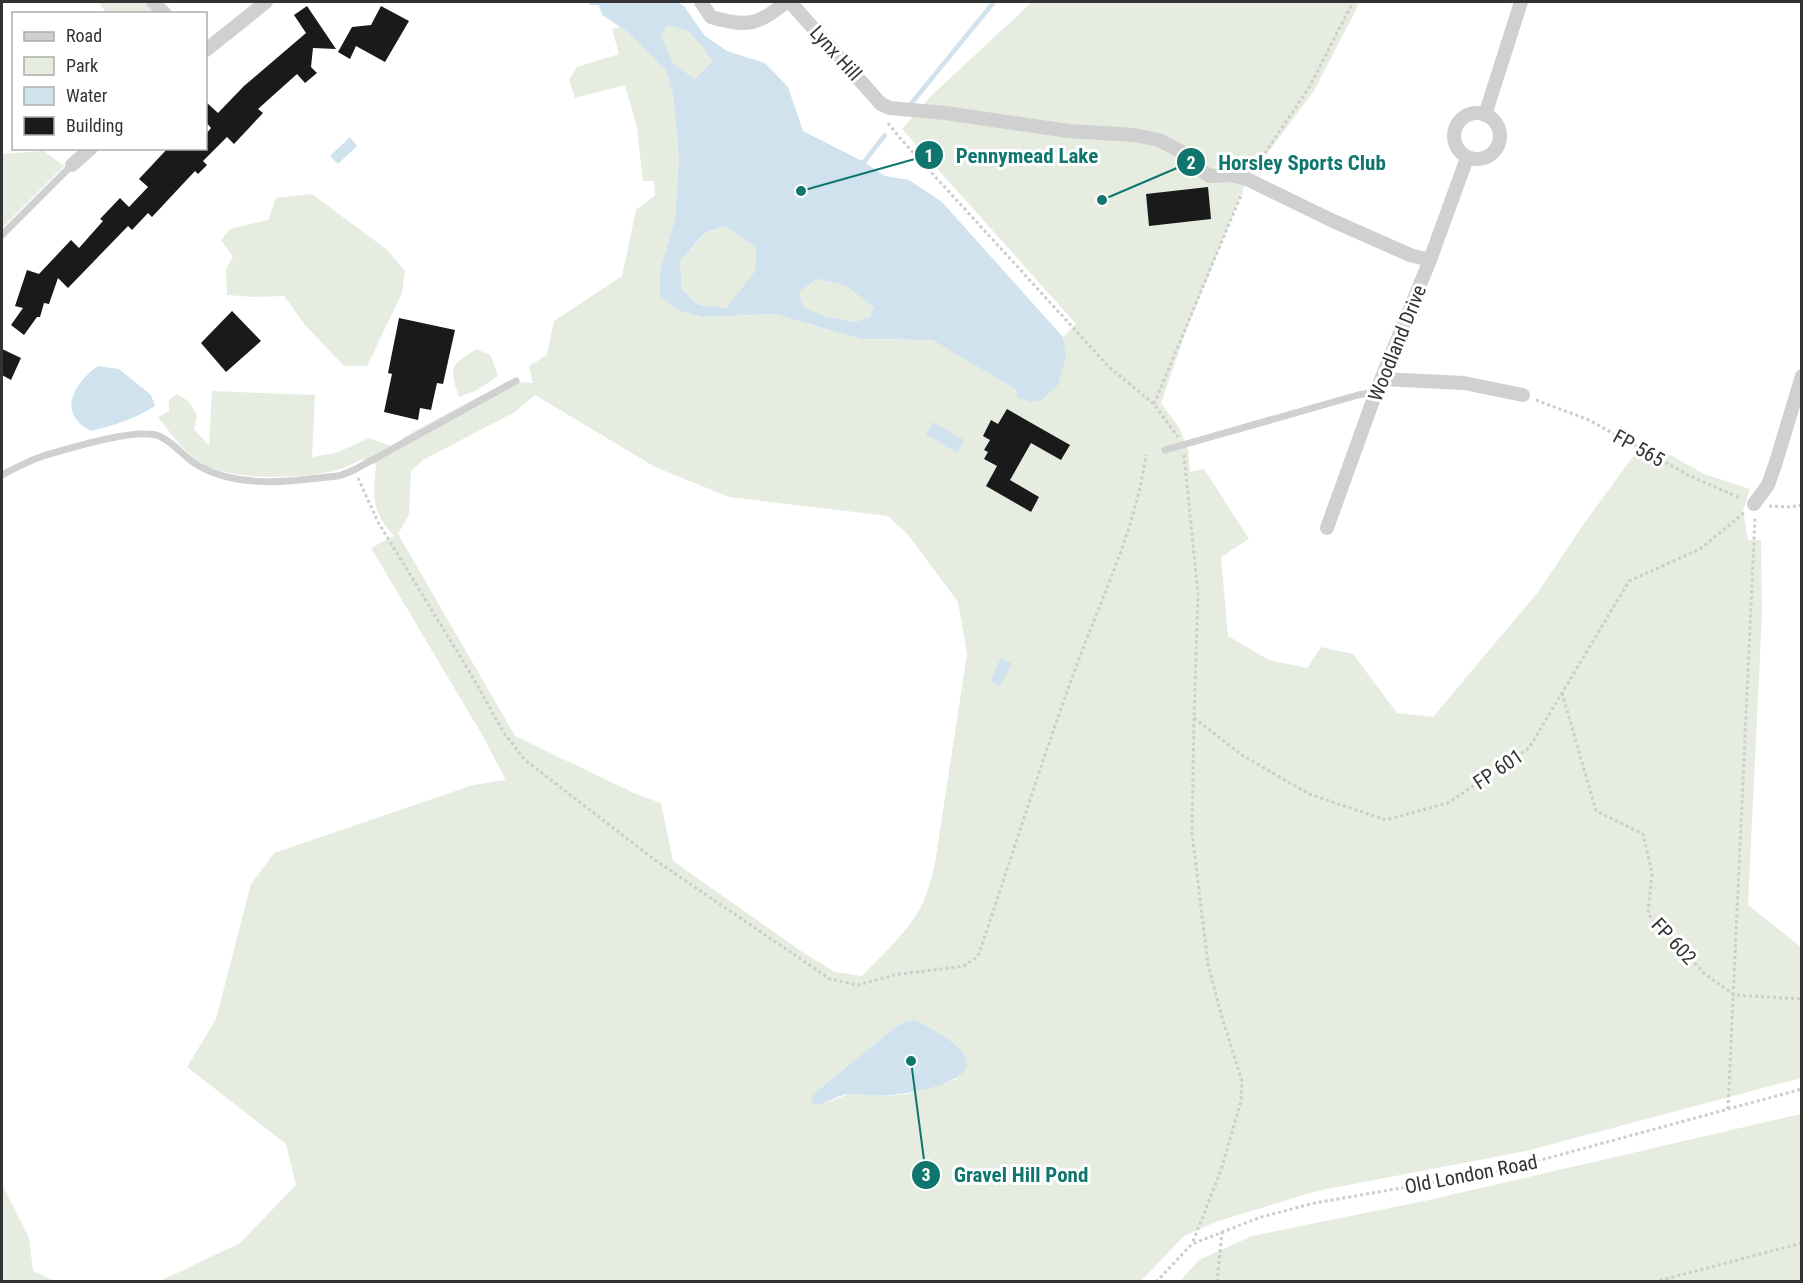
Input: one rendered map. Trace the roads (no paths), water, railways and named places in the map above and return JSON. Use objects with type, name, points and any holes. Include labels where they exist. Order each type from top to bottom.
[{"type":"street","points":[[209,44],[266,2]]},
{"type":"street","points":[[701,2],[711,17],[745,24],[762,20],[788,2]]},
{"type":"street","name":"Lynx Hill","points":[[788,2],[881,104],[890,108],[1159,140],[1180,151],[1196,167],[1210,176],[1231,175],[1247,180],[1410,255],[1430,260]]},
{"type":"street","points":[[1485,115],[1521,2]]},
{"type":"street","points":[[1474,113],[1485,115],[1495,122],[1498,128],[1500,133],[1498,145],[1491,155],[1480,160],[1467,158],[1458,150],[1454,139],[1455,127],[1463,118],[1474,113]]},
{"type":"street","points":[[72,165],[89,150]]},
{"type":"street","name":"Woodland Drive","points":[[1327,528],[1376,392],[1430,260],[1467,158]]},
{"type":"street","points":[[1754,504],[1771,477],[1802,376]]},
{"type":"street","points":[[1382,379],[1464,383],[1523,395]]},
{"type":"lane","points":[[2,235],[72,165]]},
{"type":"lane","points":[[2,475],[42,456],[144,433],[168,441],[196,465],[230,478],[260,482],[291,482],[338,476],[354,470],[516,381]]},
{"type":"lane","points":[[1165,450],[1376,392]]},
{"type":"water","points":[[588,2],[677,2],[684,6],[705,36],[727,51],[765,63],[788,87],[803,131],[864,162],[885,176],[909,180],[942,202],[1063,337],[1066,356],[1058,385],[1041,400],[1032,402],[1017,397],[1017,390],[932,340],[861,339],[775,314],[702,317],[677,310],[660,296],[660,271],[675,219],[679,157],[673,95],[666,70],[628,32],[602,15],[599,5],[590,5]],"holes":[[[667,25],[688,31],[704,48],[712,62],[695,79],[674,64],[661,35]],[[725,226],[756,247],[755,271],[726,308],[698,305],[682,289],[680,261],[705,233]],[[817,279],[846,286],[874,308],[870,317],[854,322],[825,316],[803,307],[799,292]]]},
{"type":"water","points":[[350,137],[357,146],[338,164],[330,156]]},
{"type":"water","points":[[98,366],[119,369],[151,395],[155,406],[132,418],[91,431],[80,424],[74,416],[72,398],[82,381]]},
{"type":"water","points":[[933,422],[964,440],[957,453],[926,434]]},
{"type":"water","points":[[1001,658],[1012,663],[1000,686],[990,681]]},
{"type":"water","points":[[915,1020],[937,1032],[961,1050],[967,1063],[958,1077],[910,1093],[880,1096],[849,1094],[819,1105],[814,1104],[811,1100],[812,1095],[897,1026],[906,1021]]},
{"type":"waterway","points":[[910,105],[994,2]]},
{"type":"waterway","points":[[864,162],[885,135]]},
{"type":"place","name":"Pennymead Lake","points":[[801,191]]},
{"type":"place","name":"Horsley Sports Club","points":[[1102,200]]},
{"type":"place","name":"Gravel Hill Pond","points":[[911,1061]]}]
